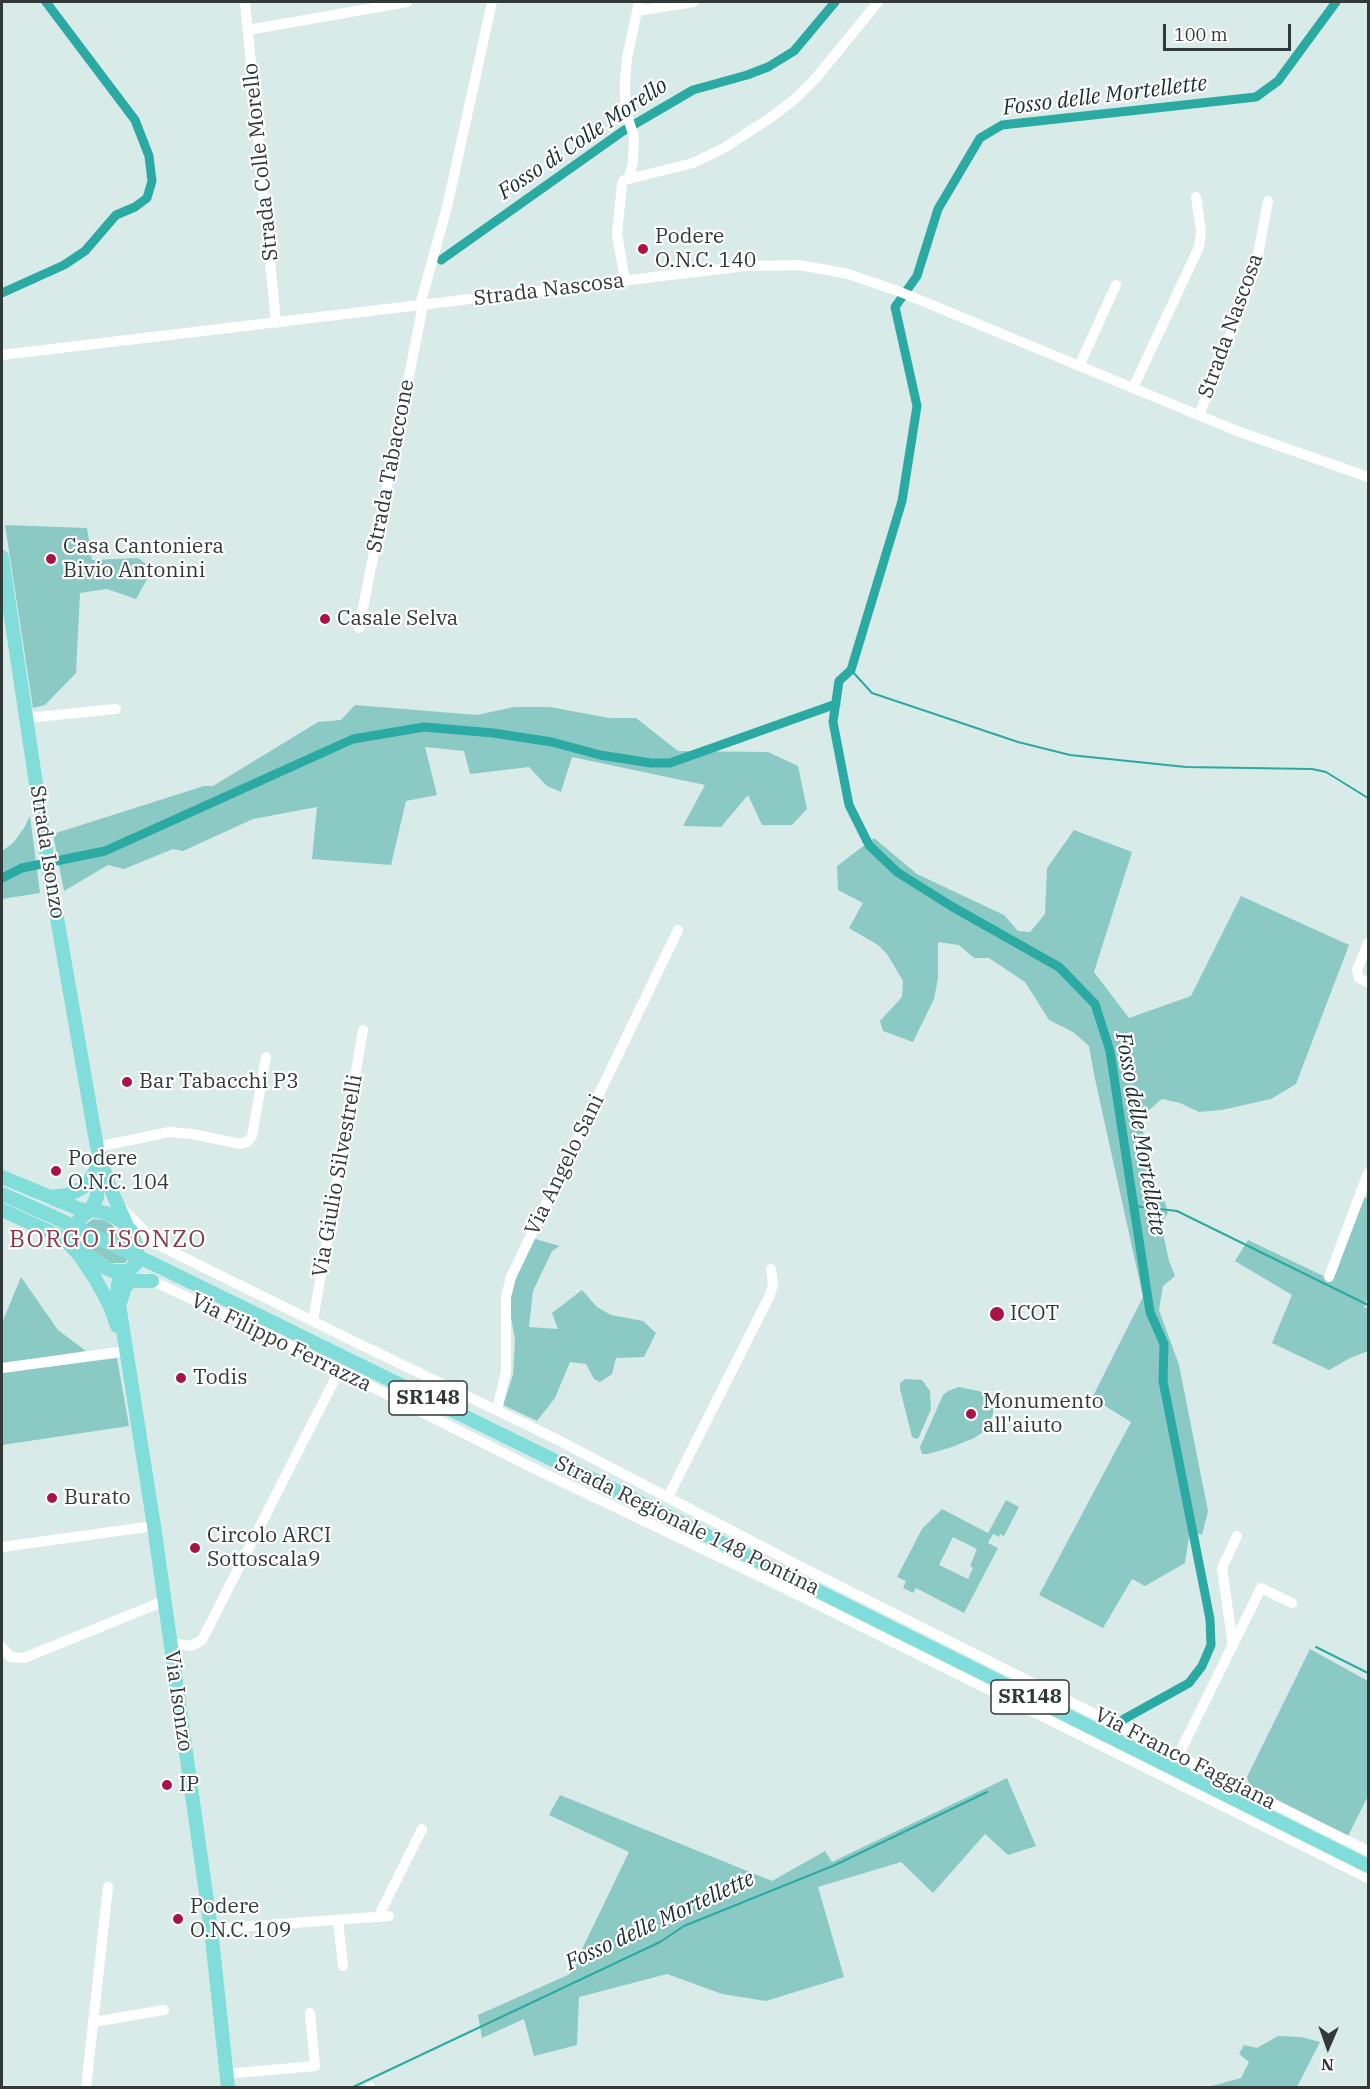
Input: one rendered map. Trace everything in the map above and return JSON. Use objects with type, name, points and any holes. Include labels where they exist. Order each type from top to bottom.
[{"type":"main road","name":"Strada Isonzo","points":[[2,557],[51,884],[97,1148]]},
{"type":"main road","points":[[81,1246],[76,1230],[79,1220],[90,1211],[97,1197],[97,1148]]},
{"type":"main road","points":[[97,1148],[116,1202],[136,1242],[138,1258],[135,1266],[126,1272],[117,1283],[115,1305]]},
{"type":"main road","points":[[52,1197],[68,1195],[82,1188],[89,1182],[97,1168]]},
{"type":"main road","points":[[2,1177],[73,1206],[109,1214],[129,1228]]},
{"type":"main road","name":"Strada Regionale 148 Pontina","points":[[2,1194],[164,1269],[692,1528],[1368,1866]]},
{"type":"main road","points":[[2,1210],[81,1246],[101,1266],[113,1271],[126,1272]]},
{"type":"main road","points":[[64,1238],[115,1305]]},
{"type":"main road","points":[[101,1266],[115,1305]]},
{"type":"main road","points":[[115,1305],[128,1284],[137,1280],[152,1281]]},
{"type":"main road","name":"Via Isonzo","points":[[115,1305],[126,1351],[154,1526],[211,1929],[227,2081]]},
{"type":"street","name":"Strada Colle Morello","points":[[245,2],[276,323]]},
{"type":"street","points":[[248,30],[407,2]]},
{"type":"street","name":"Strada Tabaccone","points":[[359,628],[422,305],[447,207],[492,2]]},
{"type":"street","points":[[629,178],[633,162],[634,133],[625,105],[626,69],[638,6],[694,2]]},
{"type":"street","points":[[625,281],[617,234],[624,180],[693,163],[724,148],[770,118],[795,99],[815,79],[878,2]]},
{"type":"street","points":[[1133,388],[1199,247],[1201,228],[1196,197]]},
{"type":"street","name":"Strada Nascosa","points":[[1198,415],[1251,281],[1268,201]]},
{"type":"street","name":"Strada Nascosa","points":[[2,355],[751,265],[787,264],[832,270],[898,291],[1256,438],[1368,477]]},
{"type":"street","points":[[1079,366],[1116,285]]},
{"type":"street","points":[[26,718],[116,709]]},
{"type":"street","name":"Via Angelo Sani","points":[[497,1410],[506,1371],[506,1298],[511,1277],[678,930]]},
{"type":"street","points":[[1368,943],[1357,970],[1359,978],[1368,984]]},
{"type":"street","name":"Via Giulio Silvestrelli","points":[[313,1322],[363,1030]]},
{"type":"street","points":[[97,1148],[174,1132],[241,1144],[247,1142],[252,1136],[266,1057]]},
{"type":"street","points":[[1329,1277],[1368,1173]]},
{"type":"street","points":[[116,1202],[142,1230],[164,1247]]},
{"type":"street","name":"Via Franco Faggiana","points":[[129,1228],[313,1322],[497,1410],[820,1576],[1368,1851]]},
{"type":"street","points":[[668,1497],[770,1295],[773,1285],[771,1269]]},
{"type":"street","name":"Via Filippo Ferrazza","points":[[126,1272],[152,1281],[267,1334],[516,1460],[1056,1722],[1368,1878]]},
{"type":"street","points":[[2,1368],[126,1351]]},
{"type":"street","points":[[170,1643],[191,1646],[202,1640],[339,1371]]},
{"type":"street","points":[[2,1547],[154,1526]]},
{"type":"street","points":[[1233,1647],[1222,1568],[1237,1536]]},
{"type":"street","points":[[1178,1756],[1261,1588],[1292,1603]]},
{"type":"street","points":[[2,1647],[10,1657],[24,1658],[164,1601]]},
{"type":"street","points":[[211,1929],[383,1917],[422,1829]]},
{"type":"street","points":[[87,2088],[108,1887]]},
{"type":"street","points":[[339,1920],[343,1966]]},
{"type":"street","points":[[93,2022],[164,2010]]},
{"type":"street","points":[[227,2081],[315,2066],[310,2013]]},
{"type":"shaded area","points":[[5,525],[87,528],[92,560],[138,558],[153,569],[136,599],[107,589],[80,593],[76,673],[45,705],[33,708]]},
{"type":"shaded area","points":[[355,705],[477,715],[514,707],[550,707],[609,718],[636,718],[678,751],[768,752],[798,766],[807,809],[792,825],[762,825],[748,795],[721,827],[683,826],[705,785],[572,757],[561,792],[547,786],[529,767],[470,774],[464,751],[425,747],[437,795],[406,801],[391,865],[312,859],[317,807],[253,819],[183,851],[173,849],[124,869],[108,865],[64,891],[53,834],[204,786],[213,786],[318,722],[341,720]]},
{"type":"shaded area","points":[[30,816],[40,893],[2,899],[2,851],[13,843]]},
{"type":"shaded area","points":[[1074,830],[1132,852],[1094,972],[1129,1018],[1191,996],[1241,896],[1349,945],[1296,1084],[1271,1099],[1222,1110],[1199,1112],[1180,1103],[1162,1099],[1141,1117],[1150,1180],[1163,1195],[1168,1213],[1161,1223],[1169,1261],[1175,1276],[1163,1286],[1159,1310],[1179,1365],[1208,1511],[1202,1535],[1190,1531],[1185,1563],[1145,1586],[1132,1579],[1103,1628],[1039,1595],[1131,1422],[1092,1398],[1143,1297],[1089,1046],[1073,1032],[1049,1020],[1025,982],[989,958],[974,958],[959,945],[938,942],[938,978],[934,999],[913,1042],[883,1031],[880,1021],[902,997],[903,981],[887,954],[878,945],[849,928],[863,903],[838,890],[837,866],[874,838],[917,874],[1004,915],[1018,931],[1030,932],[1045,914],[1047,868]]},
{"type":"shaded area","points":[[1365,1197],[1368,1200],[1368,1297],[1364,1307],[1368,1309],[1368,1351],[1329,1370],[1272,1343],[1292,1295],[1235,1261],[1248,1240],[1332,1280]]},
{"type":"shaded area","points":[[93,1219],[104,1220],[111,1224],[126,1239],[130,1257],[125,1263],[110,1263],[92,1250],[86,1240],[85,1225]]},
{"type":"shaded area","points":[[532,1238],[560,1246],[552,1251],[533,1291],[529,1327],[558,1329],[552,1313],[582,1290],[597,1307],[611,1315],[643,1321],[656,1333],[644,1357],[616,1358],[612,1374],[600,1382],[594,1379],[586,1364],[570,1362],[555,1398],[537,1421],[503,1405],[513,1375],[515,1340],[509,1306],[512,1288]]},
{"type":"shaded area","points":[[21,1277],[58,1330],[86,1351],[2,1364],[2,1323]]},
{"type":"shaded area","points":[[117,1358],[129,1426],[2,1445],[2,1373]]},
{"type":"shaded area","points":[[905,1379],[922,1380],[930,1391],[931,1409],[917,1439],[912,1437],[900,1389],[900,1383]]},
{"type":"shaded area","points":[[959,1387],[988,1393],[994,1403],[989,1424],[974,1438],[952,1447],[922,1454],[920,1447],[943,1395]]},
{"type":"shaded area","points":[[1006,1500],[1019,1507],[1004,1536],[1000,1534],[999,1537],[993,1534],[988,1543],[998,1548],[964,1613],[916,1588],[913,1593],[903,1588],[906,1581],[897,1577],[922,1529],[942,1509],[988,1533]],"holes":[[[953,1537],[977,1549],[970,1566],[973,1568],[968,1579],[939,1565]]]},
{"type":"shaded area","points":[[1310,1649],[1368,1681],[1368,1796],[1348,1836],[1250,1787],[1247,1777]]},
{"type":"shaded area","points":[[1007,1778],[1036,1846],[1008,1855],[985,1834],[933,1893],[901,1862],[818,1887],[844,1977],[766,2001],[722,1994],[667,1974],[579,1997],[577,2045],[534,2056],[524,2019],[482,2038],[478,2015],[570,1974],[629,1852],[549,1815],[560,1795],[772,1881],[825,1851],[832,1862]]},
{"type":"shaded area","points":[[1278,2036],[1301,2037],[1320,2042],[1297,2087],[1208,2087],[1241,2078],[1249,2062],[1239,2054],[1244,2045],[1257,2048]]},
{"type":"waterway","points":[[2,293],[64,265],[85,251],[116,215],[135,207],[147,198],[152,181],[149,156],[135,120],[46,2]]},
{"type":"waterway","name":"Fosso di Colle Morello","points":[[441,260],[623,131],[693,90],[768,67],[794,51],[835,2]]},
{"type":"waterway","name":"Fosso delle Mortellette","points":[[1124,1719],[1189,1683],[1202,1666],[1211,1645],[1210,1619],[1163,1381],[1164,1344],[1150,1312],[1110,1051],[1095,1004],[1059,967],[951,906],[897,872],[869,845],[849,805],[833,722],[839,681],[851,670],[902,501],[917,406],[895,307],[917,276],[938,209],[980,138],[1002,125],[1256,97],[1278,81],[1336,2]]},
{"type":"waterway","points":[[851,670],[872,693],[1018,742],[1070,755],[1186,767],[1312,769],[1326,772],[1368,798]]},
{"type":"waterway","points":[[2,878],[22,868],[105,851],[353,739],[424,727],[493,733],[552,742],[600,755],[651,763],[670,763],[836,704]]},
{"type":"waterway","points":[[1134,1206],[1177,1211],[1368,1305]]},
{"type":"waterway","points":[[1316,1647],[1368,1673]]},
{"type":"waterway","name":"Fosso delle Mortellette","points":[[351,2088],[660,1942],[684,1926],[835,1865],[987,1792]]},
{"type":"place","name":"Podere O.N.C. 140","points":[[643,249]]},
{"type":"place","name":"Casa Cantoniera Bivio Antonini","points":[[51,559]]},
{"type":"place","name":"Casale Selva","points":[[325,619]]},
{"type":"place","name":"Bar Tabacchi P3","points":[[127,1082]]},
{"type":"place","name":"Podere O.N.C. 104","points":[[56,1171]]},
{"type":"place","name":"ICOT","points":[[997,1314]]},
{"type":"place","name":"Todis","points":[[181,1378]]},
{"type":"place","name":"Monumento all'aiuto","points":[[971,1414]]},
{"type":"place","name":"Burato","points":[[52,1498]]},
{"type":"place","name":"Circolo ARCI Sottoscala9","points":[[195,1548]]},
{"type":"place","name":"IP","points":[[167,1785]]},
{"type":"place","name":"Podere O.N.C. 109","points":[[178,1919]]},
{"type":"district","name":"BORGO ISONZO","points":[[108,1240]]}]
